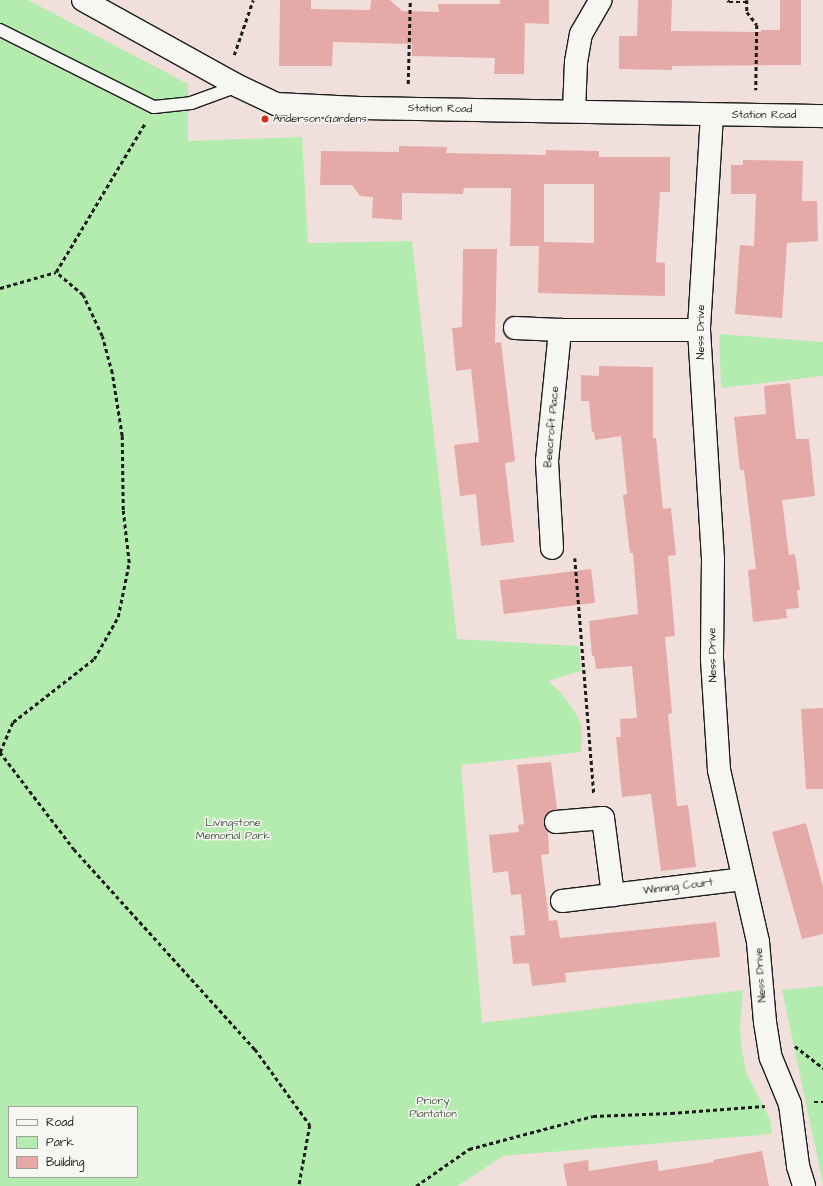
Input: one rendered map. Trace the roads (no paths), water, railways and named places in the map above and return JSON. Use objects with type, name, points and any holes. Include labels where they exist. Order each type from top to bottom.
[{"type":"street","name":"Station Road","points":[[83,0],[238,86],[276,104],[407,109],[823,116]]},
{"type":"street","points":[[574,111],[576,62],[581,34],[601,0]]},
{"type":"street","name":"Ness Drive","points":[[712,115],[699,330],[713,559],[712,659],[719,770],[758,942],[765,1022],[771,1058],[790,1104],[798,1166],[804,1186]]},
{"type":"street","points":[[515,328],[560,330],[699,330]]},
{"type":"street","name":"Beecroft Place","points":[[552,548],[547,461],[560,330]]},
{"type":"street","points":[[556,822],[603,818],[613,895]]},
{"type":"street","name":"Winning Court","points":[[562,901],[743,879]]},
{"type":"lane","points":[[0,30],[154,108],[191,103],[238,86]]},
{"type":"place","name":"Anderson Gardens","points":[[265,119]]},
{"type":"park label","name":"Livingstone Memorial Park","points":[[233,830]]},
{"type":"park label","name":"Priory Plantation","points":[[433,1108]]}]
